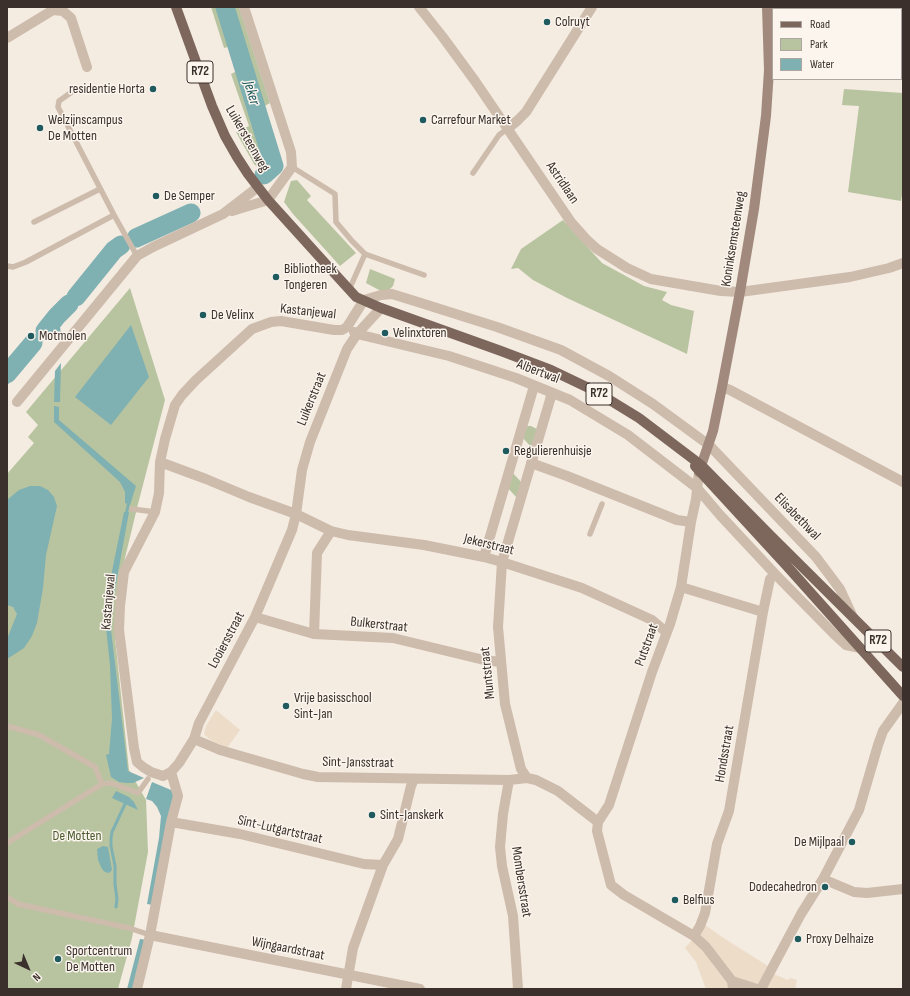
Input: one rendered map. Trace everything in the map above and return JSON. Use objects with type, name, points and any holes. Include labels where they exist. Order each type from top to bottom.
[{"type":"main road","name":"Luikersteenweg","points":[[176,7],[212,106],[225,136],[237,157],[268,200]]},
{"type":"main road","name":"Albertwal","points":[[268,200],[356,297],[381,308],[501,351],[573,380],[595,391],[639,418],[687,455],[700,468]]},
{"type":"main road","name":"R72","points":[[700,468],[726,501],[786,565],[903,696]]},
{"type":"main road","name":"Elisabethwal","points":[[700,468],[903,667]]},
{"type":"street","name":"Luikersteenweg","points":[[244,7],[291,152],[292,166],[268,200]]},
{"type":"street","name":"Astridlaan","points":[[419,7],[442,36],[571,222],[586,240],[607,256],[627,268],[651,279],[721,291],[740,292],[850,277],[889,268],[903,262]]},
{"type":"street","points":[[507,128],[518,121],[526,112],[592,7]]},
{"type":"street","name":"Koninksemsteenweg","points":[[700,468],[709,445],[722,387],[754,209],[766,116],[769,70],[767,7]]},
{"type":"street","points":[[7,38],[53,10],[64,9],[71,18],[87,67]]},
{"type":"street","points":[[222,214],[258,187]]},
{"type":"street","points":[[17,402],[138,256],[153,247],[222,214],[268,200]]},
{"type":"street","name":"Albertwal","points":[[364,300],[381,295],[392,294],[497,327],[561,350],[609,376],[653,404],[709,445]]},
{"type":"street","name":"Kastanjewal","points":[[171,772],[163,776],[151,772],[138,762],[134,748],[119,630],[124,572],[155,512],[159,493],[160,462],[176,405],[182,395],[252,330],[271,322],[282,321],[342,330],[347,327],[364,300]]},
{"type":"street","name":"Luikerstraat","points":[[296,514],[302,470],[310,442],[347,350],[357,334],[381,308]]},
{"type":"street","name":"Albertwal","points":[[347,327],[357,334],[449,356],[499,372],[570,400],[628,435],[697,488]]},
{"type":"street","points":[[484,557],[534,386]]},
{"type":"street","points":[[722,387],[903,482]]},
{"type":"street","name":"Muntstraat","points":[[527,778],[521,769],[507,716],[500,662],[498,626],[502,562],[552,393]]},
{"type":"street","name":"Elisabethwal","points":[[709,445],[816,557],[840,589],[853,617]]},
{"type":"street","name":"Jekerstraat","points":[[160,462],[296,514],[331,531],[348,535],[424,545],[484,557],[582,588],[652,620],[666,632]]},
{"type":"street","points":[[532,463],[606,494],[677,520],[691,522]]},
{"type":"street","name":"Putstraat","points":[[598,822],[609,805],[681,587],[700,468]]},
{"type":"street","points":[[697,488],[775,574],[834,634],[846,645],[860,648]]},
{"type":"street","points":[[709,501],[726,501]]},
{"type":"street","name":"Looiersstraat","points":[[171,772],[179,763],[194,740],[199,723],[255,617],[292,530],[296,514]]},
{"type":"street","points":[[314,634],[317,553],[331,531]]},
{"type":"street","name":"Hondsstraat","points":[[694,936],[705,913],[717,844],[729,811],[770,579],[775,574]]},
{"type":"street","points":[[681,587],[764,612]]},
{"type":"street","name":"Bulkerstraat","points":[[255,617],[314,634],[393,638],[484,660],[500,662]]},
{"type":"street","points":[[761,989],[801,914],[823,879],[859,810],[883,731],[903,703]]},
{"type":"street","name":"Sint-Jansstraat","points":[[194,740],[234,754],[318,777],[509,780],[527,778]]},
{"type":"street","points":[[137,989],[150,935],[171,822],[178,796],[171,772]]},
{"type":"street","points":[[527,778],[536,780],[558,791],[598,822],[597,831],[610,885],[694,936],[706,947],[732,985],[757,989]]},
{"type":"street","points":[[346,989],[347,975],[353,948],[384,865],[398,839],[410,789],[414,779]]},
{"type":"street","name":"Mombersstraat","points":[[509,780],[503,814],[500,847],[502,866],[513,916],[518,989]]},
{"type":"street","name":"Sint-Lutgartstraat","points":[[171,822],[240,834],[364,864],[384,865]]},
{"type":"street","points":[[823,879],[854,892],[867,893],[903,889]]},
{"type":"street","name":"Wijngaardstraat","points":[[150,935],[420,989]]},
{"type":"lane","points":[[76,89],[59,101],[58,107],[114,215],[138,256]]},
{"type":"lane","points":[[473,174],[499,135],[507,128]]},
{"type":"lane","points":[[292,166],[335,194],[336,222],[365,254],[424,275]]},
{"type":"lane","points":[[34,222],[100,188]]},
{"type":"lane","points":[[7,266],[13,267],[26,262],[114,215]]},
{"type":"lane","points":[[349,290],[365,254]]},
{"type":"lane","points":[[590,534],[602,504]]},
{"type":"lane","points":[[132,509],[155,512]]},
{"type":"lane","points":[[7,726],[38,735],[95,766],[102,784]]},
{"type":"lane","points":[[7,843],[102,784],[111,783],[138,793],[148,779]]},
{"type":"lane","points":[[7,896],[18,904],[129,928],[150,935]]},
{"type":"green space","points":[[211,7],[222,7],[235,45],[224,48]]},
{"type":"green space","points":[[230,7],[239,7],[270,103],[261,108]]},
{"type":"green space","points":[[241,69],[269,163],[266,168],[261,170],[254,164],[236,132],[249,126],[231,74]]},
{"type":"green space","points":[[844,89],[903,93],[903,189],[901,201],[848,192],[859,106],[842,105]]},
{"type":"green space","points":[[297,180],[311,196],[307,200],[356,253],[340,266],[284,202],[291,181]]},
{"type":"green space","points":[[563,220],[602,263],[644,286],[667,292],[662,300],[671,305],[694,311],[687,354],[567,298],[533,280],[518,268],[511,269],[521,249]]},
{"type":"green space","points":[[370,269],[395,279],[393,286],[389,290],[381,291],[366,283]]},
{"type":"green space","name":"De Motten","points":[[130,288],[165,400],[117,591],[115,638],[129,770],[146,800],[148,852],[132,938],[118,989],[7,989],[7,474],[34,443],[28,437],[38,425],[26,412]]},
{"type":"green space","points":[[527,426],[537,429],[532,448],[522,437]]},
{"type":"green space","points":[[511,471],[522,483],[517,498],[507,487]]},
{"type":"shaded area","points":[[216,710],[240,730],[227,748],[209,739],[204,734],[206,726]]},
{"type":"shaded area","points":[[705,925],[768,966],[776,975],[788,980],[790,978],[797,980],[795,989],[706,989],[696,962],[685,948]]},
{"type":"water","points":[[131,325],[149,377],[111,425],[75,397]]},
{"type":"water","points":[[24,340],[33,349],[7,386],[7,360]]},
{"type":"water","points":[[61,363],[60,402],[54,402],[55,371]]},
{"type":"water","points":[[54,406],[59,407],[59,420],[136,486],[130,505],[125,503],[125,492],[120,482],[54,422]]},
{"type":"water","points":[[30,486],[40,486],[48,490],[54,497],[57,506],[46,555],[43,588],[37,623],[32,636],[24,648],[7,659],[7,639],[17,614],[13,607],[7,605],[7,500],[19,490]]},
{"type":"water","points":[[124,512],[129,512],[112,606],[111,630],[128,771],[144,778],[133,783],[119,782],[111,777],[106,755],[109,754],[112,719],[110,665],[106,628],[107,596]]},
{"type":"water","points":[[152,782],[171,790],[174,794],[153,905],[147,904],[159,838],[161,816],[157,807],[152,801],[146,799]]},
{"type":"water","points":[[116,791],[129,797],[134,802],[138,810],[112,798]]},
{"type":"water","points":[[103,846],[108,847],[112,870],[109,873],[102,869],[98,860],[97,849]]},
{"type":"water","points":[[140,939],[147,940],[134,989],[127,989]]},
{"type":"waterway","name":"Jeker","points":[[225,7],[274,166],[264,175]]},
{"type":"waterway","name":"Jeker","points":[[136,238],[191,213]]},
{"type":"waterway","name":"Jeker","points":[[76,297],[114,250],[121,245]]},
{"type":"waterway","name":"Jeker","points":[[45,331],[69,304]]},
{"type":"waterway","points":[[57,316],[60,338]]},
{"type":"waterway","name":"Jeker","points":[[7,374],[33,343]]},
{"type":"waterway","points":[[126,515],[129,501]]},
{"type":"waterway","points":[[116,907],[115,866],[111,838],[112,832],[125,804]]},
{"type":"place","name":"Colruyt","points":[[547,22]]},
{"type":"place","name":"residentie Horta","points":[[153,89]]},
{"type":"place","name":"Carrefour Market","points":[[423,120]]},
{"type":"place","name":"Welzijnscampus De Motten","points":[[40,128]]},
{"type":"place","name":"De Semper","points":[[156,196]]},
{"type":"place","name":"Bibliotheek Tongeren","points":[[276,277]]},
{"type":"place","name":"De Velinx","points":[[203,315]]},
{"type":"place","name":"Velinxtoren","points":[[385,333]]},
{"type":"place","name":"Motmolen","points":[[31,336]]},
{"type":"place","name":"Regulierenhuisje","points":[[506,451]]},
{"type":"place","name":"Vrije basisschool Sint-Jan","points":[[286,706]]},
{"type":"place","name":"Sint-Janskerk","points":[[372,815]]},
{"type":"place","name":"De Mijlpaal","points":[[852,842]]},
{"type":"place","name":"Dodecahedron","points":[[825,887]]},
{"type":"place","name":"Belfius","points":[[675,900]]},
{"type":"place","name":"Proxy Delhaize","points":[[798,939]]},
{"type":"place","name":"Sportcentrum De Motten","points":[[58,959]]}]
